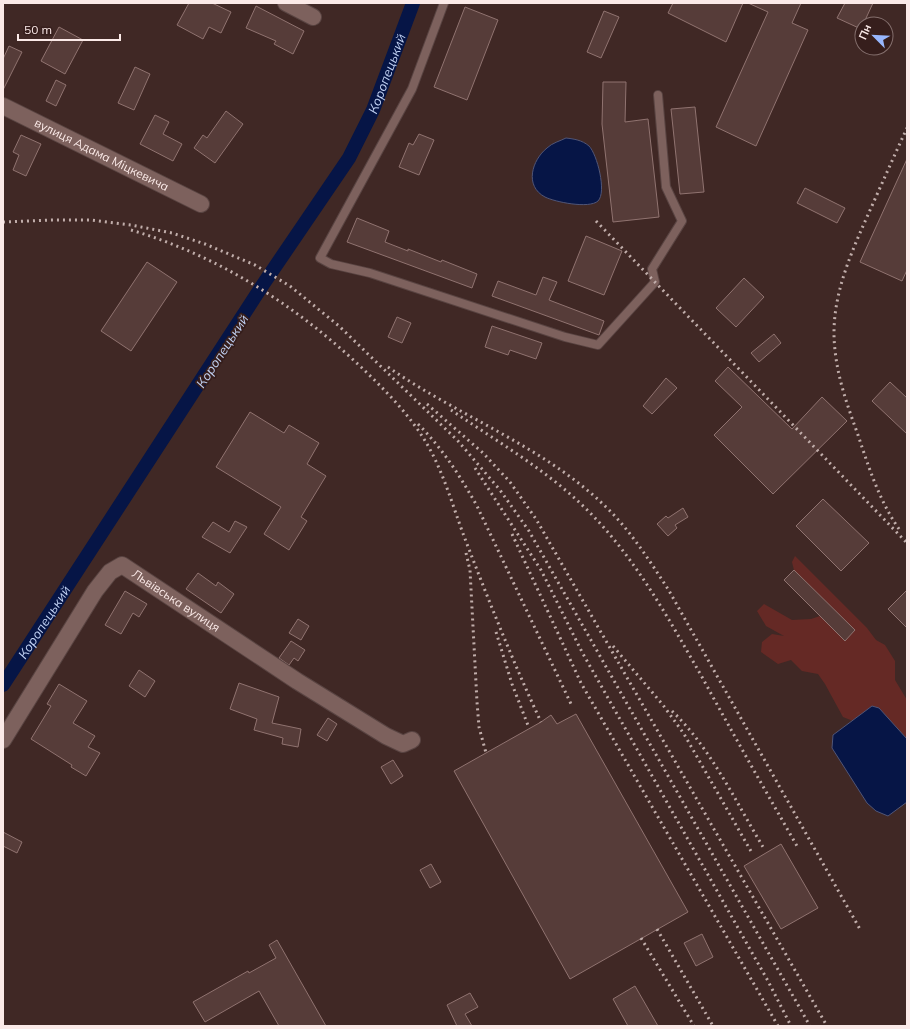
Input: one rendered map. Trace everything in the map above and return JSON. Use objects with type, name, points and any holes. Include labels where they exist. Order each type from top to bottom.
[{"type":"street","points":[[286,3],[313,17]]},
{"type":"street","name":"вулиця Адама Міцкевича","points":[[3,106],[201,204]]},
{"type":"street","name":"Львівська вулиця","points":[[3,740],[95,591],[110,572],[122,565],[297,681],[386,736],[403,744],[412,740]]},
{"type":"lane","points":[[444,3],[412,89],[320,258],[331,264],[370,274],[565,337],[598,345],[655,282],[652,269],[682,221],[666,187],[658,96]]},
{"type":"shaded area","points":[[566,138],[584,142],[592,150],[600,173],[602,190],[598,201],[594,203],[580,205],[556,201],[545,197],[538,192],[534,186],[532,173],[537,159],[549,146]]},
{"type":"shaded area","points":[[795,556],[867,628],[876,640],[885,645],[895,661],[895,680],[907,700],[907,739],[879,708],[872,706],[853,721],[843,717],[818,674],[802,671],[791,660],[778,664],[761,652],[762,642],[772,634],[784,636],[766,626],[757,611],[764,604],[792,620],[811,619],[820,616],[845,641],[855,630],[794,570],[792,562]]},
{"type":"shaded area","points":[[872,706],[879,708],[907,739],[907,802],[888,816],[876,811],[867,803],[832,748],[833,735]]},
{"type":"building","points":[[189,3],[212,3],[231,12],[221,33],[209,27],[203,39],[177,25]]},
{"type":"building","points":[[673,3],[743,3],[726,42],[668,13]]},
{"type":"building","points":[[748,3],[801,3],[792,23],[808,30],[756,146],[716,127],[768,12]]},
{"type":"building","points":[[845,3],[873,3],[867,16],[854,16],[854,26],[837,18]]},
{"type":"building","points":[[256,6],[304,31],[293,54],[274,44],[276,41],[246,28]]},
{"type":"building","points":[[465,7],[498,20],[467,100],[434,87]]},
{"type":"building","points":[[604,11],[619,17],[601,58],[587,52]]},
{"type":"building","points":[[59,27],[83,40],[65,74],[41,61]]},
{"type":"building","points":[[9,46],[22,52],[3,90],[3,59]]},
{"type":"building","points":[[135,67],[150,74],[134,110],[118,103]]},
{"type":"building","points":[[56,80],[66,85],[56,106],[46,101]]},
{"type":"building","points":[[603,82],[626,82],[625,122],[648,119],[659,217],[613,222],[602,124]]},
{"type":"building","points":[[695,107],[704,192],[680,194],[671,109]]},
{"type":"building","points":[[226,111],[243,124],[215,163],[194,148],[203,135],[207,138]]},
{"type":"building","points":[[155,115],[169,122],[163,134],[182,144],[173,161],[140,144]]},
{"type":"building","points":[[419,134],[434,140],[419,175],[399,167],[409,143],[413,145]]},
{"type":"building","points":[[21,135],[41,144],[26,176],[13,170],[19,155],[13,152]]},
{"type":"building","points":[[907,159],[907,270],[902,281],[860,262]]},
{"type":"building","points":[[805,188],[845,208],[837,223],[797,203]]},
{"type":"building","points":[[357,218],[389,231],[385,242],[441,262],[442,260],[477,274],[472,288],[347,242]]},
{"type":"building","points":[[586,236],[622,251],[604,295],[568,281]]},
{"type":"building","points":[[147,262],[177,282],[131,351],[101,331]]},
{"type":"building","points":[[543,277],[557,282],[549,300],[604,321],[599,335],[492,296],[498,281],[536,295]]},
{"type":"building","points":[[744,278],[764,297],[736,327],[716,308]]},
{"type":"building","points":[[397,317],[411,323],[402,343],[388,337]]},
{"type":"building","points":[[492,326],[542,343],[536,359],[510,350],[508,355],[485,347]]},
{"type":"building","points":[[774,334],[781,343],[759,362],[751,353]]},
{"type":"building","points":[[728,367],[792,429],[822,397],[847,421],[773,494],[714,435],[742,407],[715,381]]},
{"type":"building","points":[[666,378],[677,388],[652,414],[643,406]]},
{"type":"building","points":[[890,382],[907,398],[907,434],[872,401]]},
{"type":"building","points":[[250,412],[284,433],[289,425],[319,443],[307,464],[326,476],[301,517],[307,521],[289,550],[264,534],[281,507],[216,467]]},
{"type":"building","points":[[823,499],[869,543],[841,571],[796,526]]},
{"type":"building","points":[[683,508],[688,517],[675,525],[677,528],[668,536],[657,524],[666,516],[668,518]]},
{"type":"building","points":[[235,521],[247,527],[230,553],[202,537],[213,522],[229,532]]},
{"type":"building","points":[[794,570],[855,630],[845,641],[784,580]]},
{"type":"building","points":[[198,573],[216,586],[218,582],[234,594],[221,613],[186,589]]},
{"type":"building","points":[[907,590],[907,628],[888,609]]},
{"type":"building","points":[[125,591],[147,604],[139,617],[133,613],[121,634],[105,625]]},
{"type":"building","points":[[298,619],[309,626],[301,640],[289,633]]},
{"type":"building","points":[[291,641],[305,650],[298,661],[294,658],[289,665],[279,658]]},
{"type":"building","points":[[139,670],[155,681],[145,697],[129,686]]},
{"type":"building","points":[[239,683],[279,697],[272,723],[301,729],[298,747],[282,744],[283,738],[254,730],[257,719],[230,709]]},
{"type":"building","points":[[59,684],[87,701],[73,723],[95,736],[88,747],[100,753],[86,776],[71,767],[72,765],[31,739],[51,706],[47,704]]},
{"type":"building","points":[[576,714],[688,912],[570,979],[454,771],[551,715],[557,724]]},
{"type":"building","points":[[328,718],[337,724],[327,741],[317,735]]},
{"type":"building","points":[[393,760],[403,776],[391,784],[381,767]]},
{"type":"building","points":[[3,832],[22,842],[17,853],[3,846]]},
{"type":"building","points":[[781,844],[818,908],[781,929],[744,866]]},
{"type":"building","points":[[431,864],[441,882],[430,888],[420,870]]},
{"type":"building","points":[[702,934],[713,957],[696,966],[684,943]]},
{"type":"building","points":[[277,940],[326,1026],[279,1026],[259,991],[205,1022],[193,1002],[248,971],[249,973],[276,958],[269,945]]},
{"type":"building","points":[[635,986],[658,1026],[628,1026],[613,999]]},
{"type":"building","points":[[470,993],[478,1007],[465,1014],[472,1026],[457,1026],[447,1005]]},
{"type":"waterway","name":"Коропецький","points":[[3,685],[264,283],[349,158],[373,110],[413,3]]},
{"type":"railway","points":[[899,529],[875,484],[847,404],[836,361],[834,331],[838,295],[849,260],[863,225],[907,128]]},
{"type":"railway","points":[[3,222],[90,220],[131,225],[172,233],[205,244],[255,265],[290,286],[339,326],[458,441],[500,490],[529,531],[810,1026]]},
{"type":"railway","points":[[596,221],[907,543]]},
{"type":"railway","points":[[131,230],[163,241],[225,268],[282,303],[336,344],[397,403],[420,433],[439,468],[493,611],[541,722]]},
{"type":"railway","points":[[388,367],[561,470],[587,490],[612,513],[628,531],[668,589],[861,931]]},
{"type":"railway","points":[[427,404],[483,453],[510,482],[536,519],[827,1026]]},
{"type":"railway","points":[[451,410],[551,478],[581,504],[617,543],[648,586],[676,631],[797,846]]},
{"type":"railway","points":[[418,424],[427,433],[450,463],[477,506],[572,706]]},
{"type":"railway","points":[[475,468],[541,570],[582,652],[768,981],[791,1026]]},
{"type":"railway","points":[[512,534],[581,683],[778,1026]]},
{"type":"railway","points":[[466,553],[470,570],[479,727],[486,753]]},
{"type":"railway","points":[[496,632],[512,684],[529,728]]},
{"type":"railway","points":[[613,646],[663,705],[684,734],[752,853]]},
{"type":"railway","points":[[672,711],[686,725],[710,758],[763,847]]},
{"type":"railway","points":[[657,929],[713,1026]]},
{"type":"railway","points":[[641,938],[694,1026]]}]
